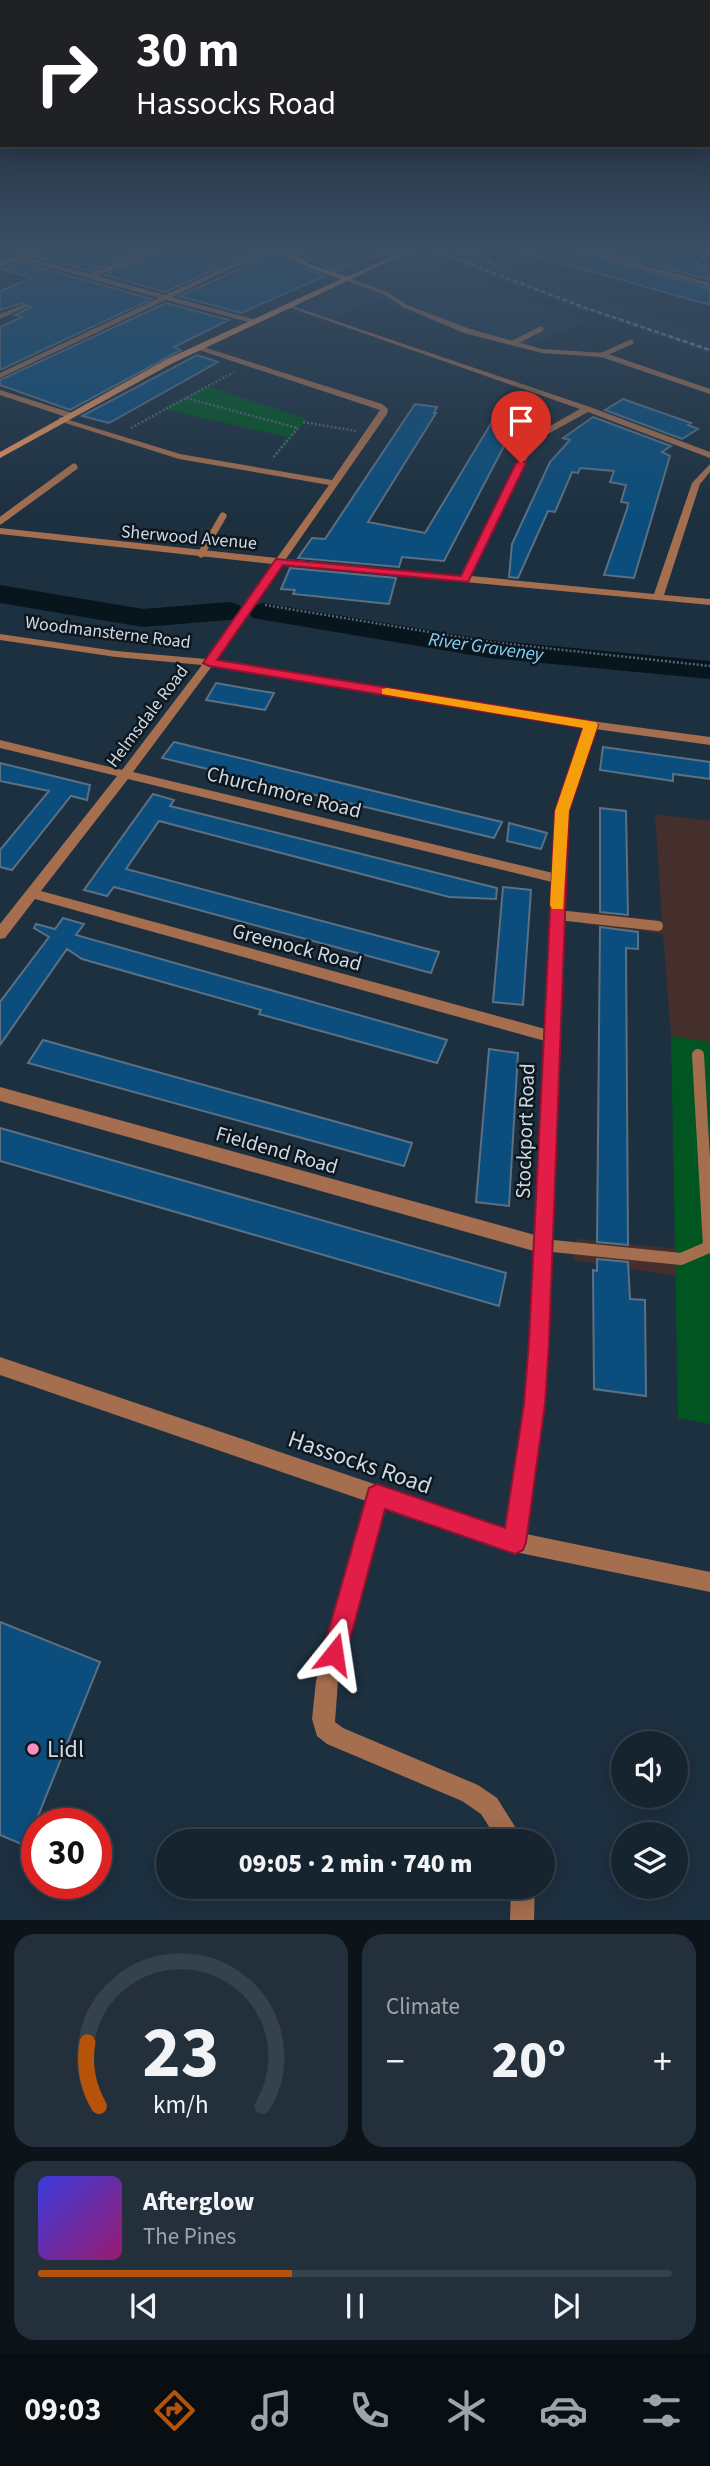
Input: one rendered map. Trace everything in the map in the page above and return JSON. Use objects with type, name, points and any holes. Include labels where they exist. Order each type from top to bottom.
[{"type":"main road","points":[[0,455],[65,417],[224,336]]},
{"type":"street","points":[[0,376],[85,336]]},
{"type":"street","points":[[376,336],[710,455]]},
{"type":"street","points":[[485,336],[552,352],[602,355],[710,393]]},
{"type":"street","name":"Helmsdale Road","points":[[0,934],[209,663],[384,410],[197,348]]},
{"type":"street","points":[[0,392],[179,456],[335,483]]},
{"type":"street","points":[[464,580],[532,440],[587,409]]},
{"type":"street","points":[[658,598],[696,483],[710,467]]},
{"type":"street","name":"Sherwood Avenue","points":[[0,531],[201,554],[710,602]]},
{"type":"street","name":"Woodmansterne Road","points":[[0,637],[116,654],[209,663],[591,725],[710,741]]},
{"type":"street","name":"Stockport Road","points":[[515,1542],[535,1404],[562,811],[591,725]]},
{"type":"street","name":"Churchmore Road","points":[[0,744],[126,772],[558,879]]},
{"type":"street","name":"Greenock Road","points":[[31,893],[551,1037]]},
{"type":"street","name":"Fieldend Road","points":[[0,1094],[441,1219],[543,1245]]},
{"type":"street","name":"Hassocks Road","points":[[0,1367],[515,1542],[710,1582]]},
{"type":"street","points":[[377,1496],[327,1681],[323,1719],[325,1728],[335,1736],[470,1793],[489,1806],[504,1829]]},
{"type":"street","points":[[522,1920],[523,1899]]},
{"type":"lane","points":[[513,343],[528,336]]},
{"type":"lane","points":[[602,355],[631,342]]},
{"type":"lane","points":[[0,521],[75,467]]},
{"type":"lane","points":[[201,554],[223,516]]},
{"type":"lane","points":[[558,915],[658,926]]},
{"type":"lane","points":[[543,1245],[681,1259],[709,1247],[698,1055]]},
{"type":"path","points":[[127,430],[241,368]]},
{"type":"path","points":[[186,398],[298,428],[268,464]]},
{"type":"path","points":[[303,422],[360,431]]},
{"type":"path","points":[[251,603],[491,642],[710,666]]},
{"type":"shaded area","points":[[470,336],[553,336],[518,349]]},
{"type":"shaded area","points":[[657,336],[706,336],[710,337],[710,354]]},
{"type":"shaded area","points":[[655,814],[710,821],[710,1265],[685,1277],[573,1260],[576,1239],[679,1249],[671,1036],[663,934],[583,924],[585,912],[662,920]]},
{"type":"green space","points":[[207,386],[307,419],[267,463],[288,437],[162,409]]},
{"type":"green space","points":[[671,1036],[710,1042],[710,1424],[678,1418]]},
{"type":"building","points":[[0,336],[74,336],[0,370]]},
{"type":"building","points":[[96,336],[197,336],[174,347],[181,350],[70,410],[0,385],[0,380]]},
{"type":"building","points":[[197,355],[218,362],[109,423],[82,416]]},
{"type":"building","points":[[623,399],[691,423],[688,425],[698,429],[682,439],[605,410]]},
{"type":"building","points":[[415,404],[437,407],[436,413],[368,522],[425,533],[493,420],[516,423],[444,561],[402,557],[399,567],[298,558],[312,538],[325,539]]},
{"type":"building","points":[[593,417],[671,446],[662,452],[670,456],[634,578],[604,575],[627,509],[628,503],[621,502],[626,485],[610,482],[614,471],[580,468],[578,473],[572,472],[555,512],[548,511],[518,578],[509,577],[512,544],[550,462],[570,440],[563,438]]},
{"type":"building","points":[[290,568],[396,578],[389,604],[293,594],[295,590],[281,589]]},
{"type":"building","points":[[216,683],[274,693],[265,710],[206,700]]},
{"type":"building","points":[[174,742],[502,822],[494,838],[162,758]]},
{"type":"building","points":[[603,747],[710,762],[710,779],[673,774],[673,781],[600,770]]},
{"type":"building","points":[[0,763],[90,785],[87,800],[71,796],[12,870],[0,867],[0,850],[49,791],[0,781]]},
{"type":"building","points":[[153,794],[174,800],[170,806],[497,888],[496,899],[449,897],[159,821],[126,869],[439,952],[431,973],[114,887],[107,896],[84,890]]},
{"type":"building","points":[[600,808],[626,811],[628,915],[600,912]]},
{"type":"building","points":[[509,823],[547,833],[541,849],[507,841]]},
{"type":"building","points":[[503,887],[531,890],[523,1005],[493,1002]]},
{"type":"building","points":[[63,918],[84,924],[76,935],[447,1040],[437,1063],[259,1014],[261,1010],[82,959],[67,949],[0,1045],[0,1002],[49,937],[34,928],[36,924],[55,929]]},
{"type":"building","points":[[600,927],[638,932],[638,949],[626,948],[628,1245],[597,1242]]},
{"type":"building","points":[[43,1040],[412,1143],[404,1166],[28,1063]]},
{"type":"building","points":[[489,1049],[518,1053],[509,1206],[476,1202]]},
{"type":"building","points":[[0,1128],[506,1273],[499,1306],[0,1161]]},
{"type":"building","points":[[597,1259],[628,1262],[630,1299],[645,1300],[646,1396],[594,1389],[593,1270],[597,1271]]},
{"type":"building","name":"Lidl","points":[[0,1622],[100,1662],[41,1808],[21,1808],[21,1844],[0,1835]]},
{"type":"waterway","name":"River Graveney","points":[[0,594],[143,618],[229,611]]},
{"type":"waterway","name":"River Graveney","points":[[263,612],[490,649],[710,670]]},
{"type":"railway","points":[[667,336],[710,350]]},
{"type":"slow traffic","points":[[387,691],[591,725],[562,811],[558,905]]},
{"type":"place","name":"Lidl","points":[[33,1749]]},
{"type":"route","points":[[334,1654],[377,1496],[515,1542],[535,1404],[562,811],[591,725],[209,663],[280,561],[464,580],[521,463]]}]
